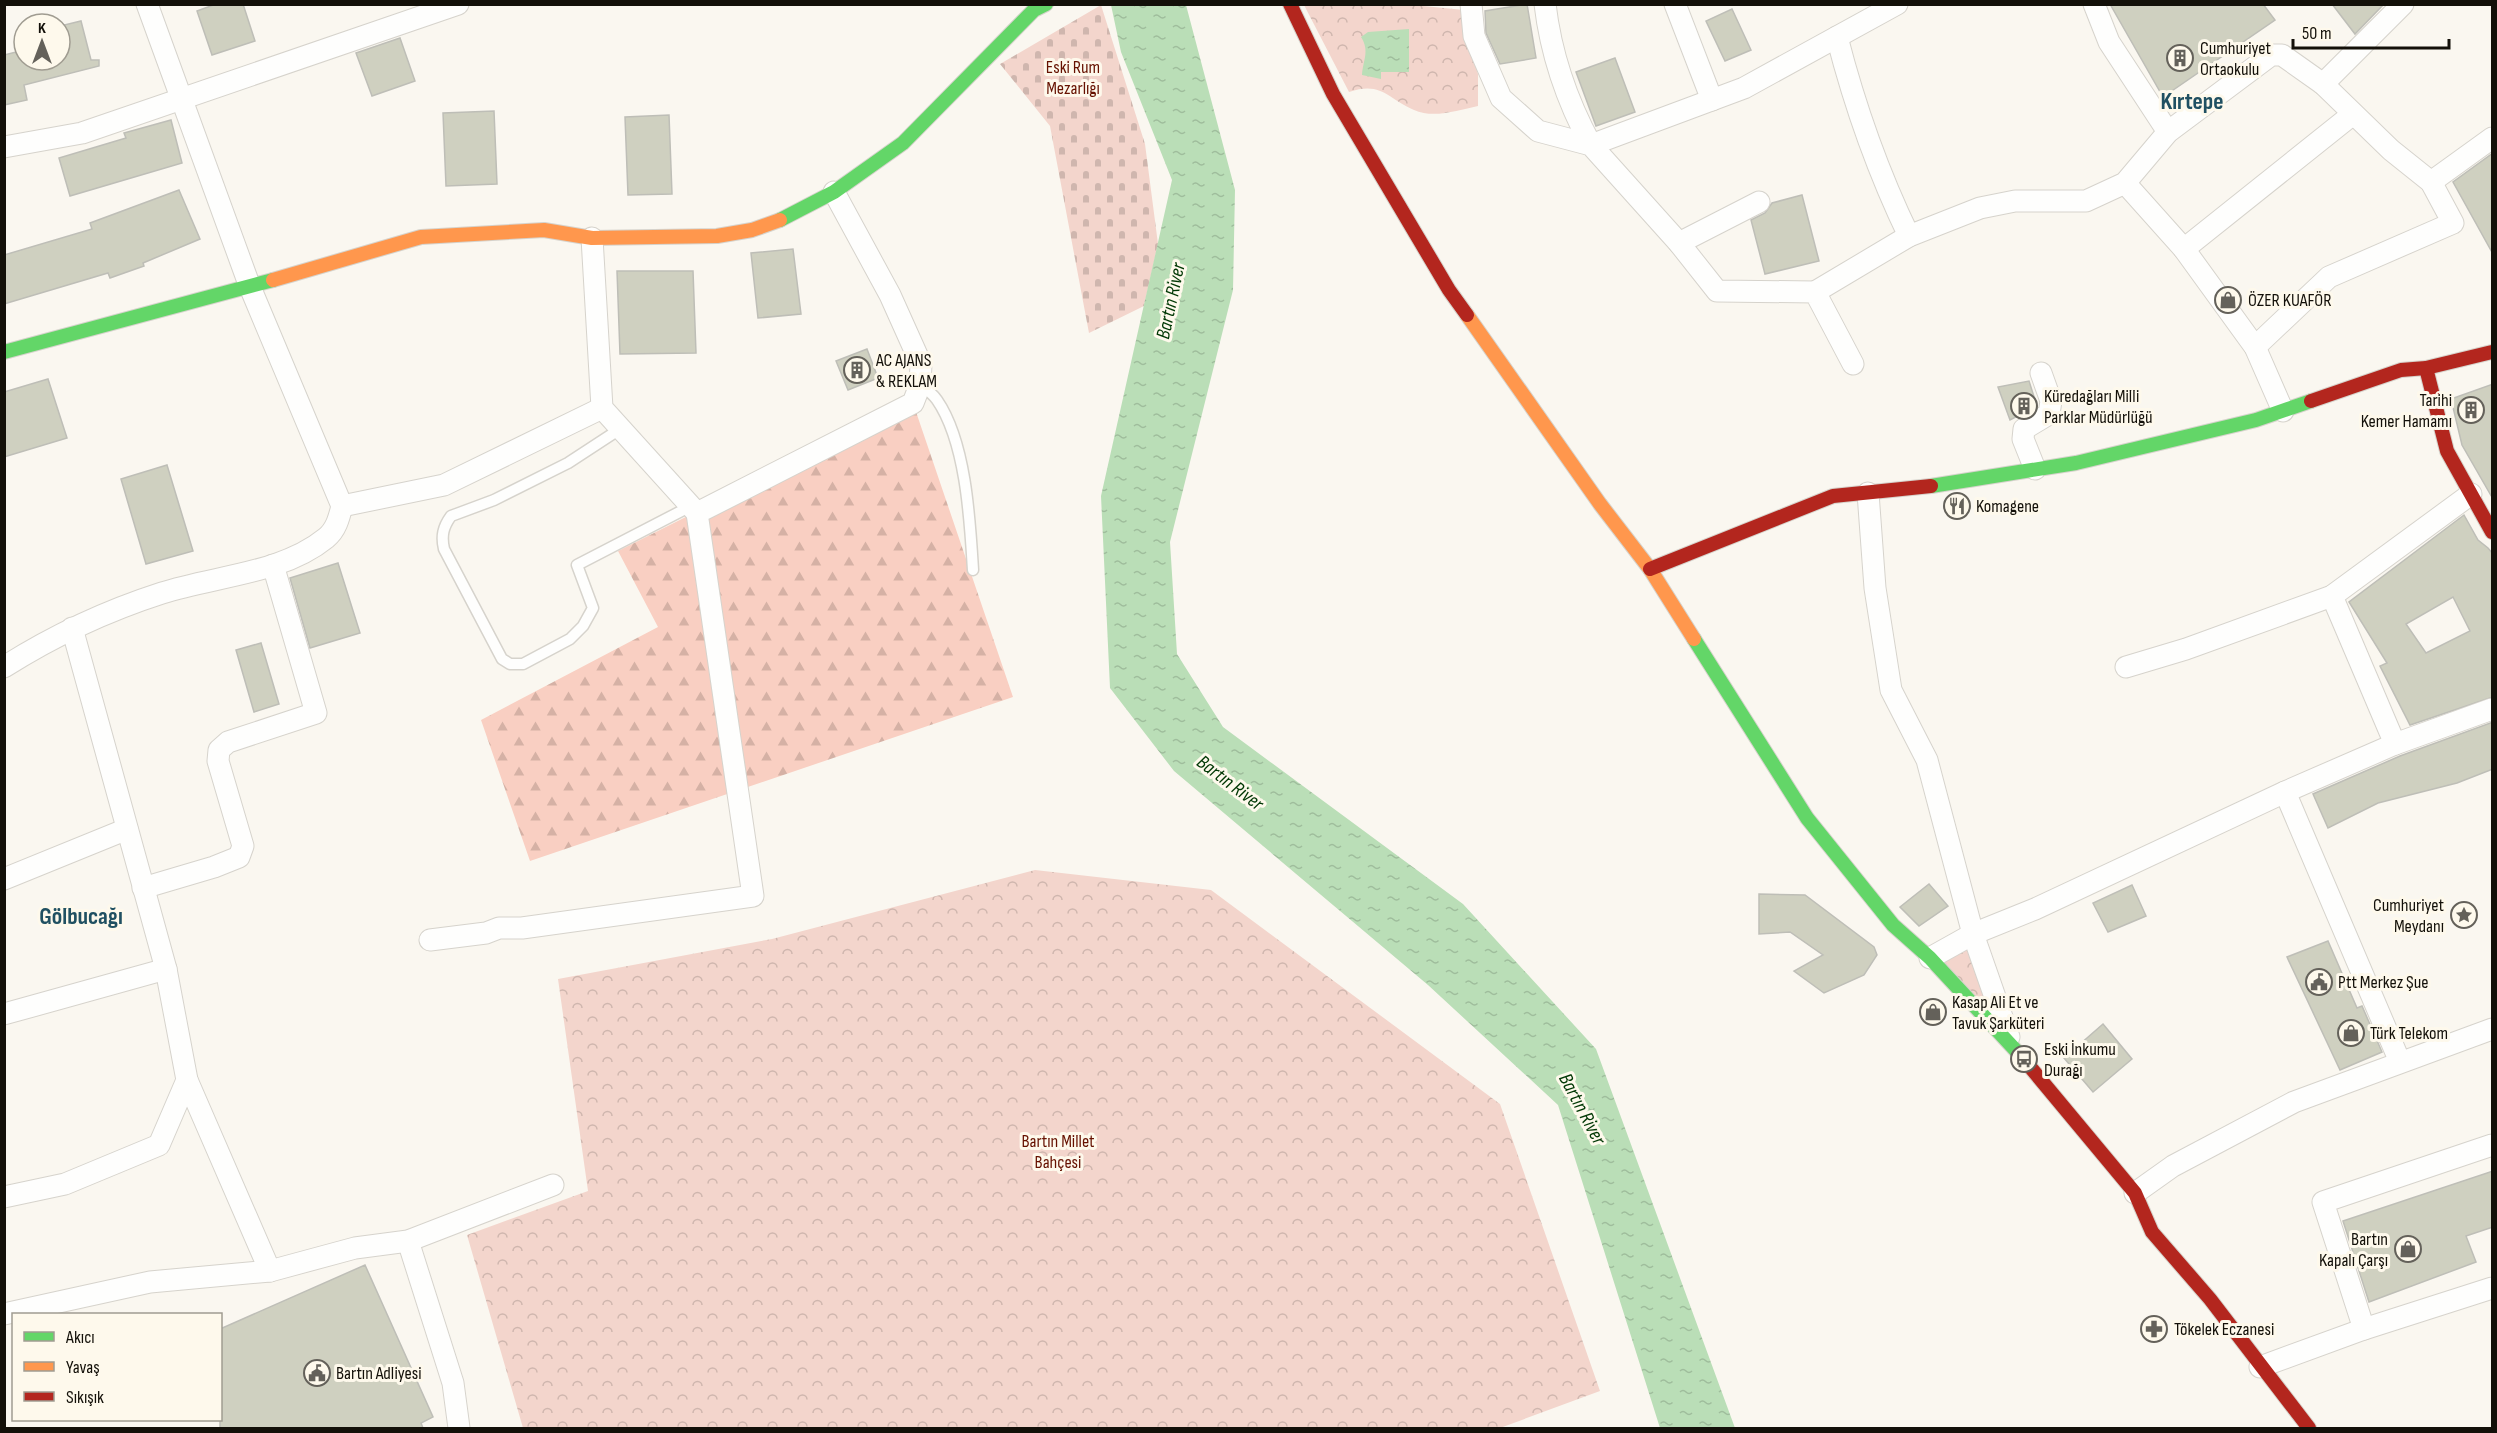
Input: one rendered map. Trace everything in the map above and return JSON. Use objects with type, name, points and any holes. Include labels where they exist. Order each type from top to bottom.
[{"type":"street","points":[[4,667],[72,628],[162,592],[273,566],[307,550],[327,538],[336,526],[342,506],[250,287],[180,100],[147,4]]},
{"type":"street","points":[[4,352],[250,287],[421,237],[544,230],[592,238],[717,236],[752,231],[778,221],[834,192],[903,143],[1034,10],[1046,4]]},
{"type":"street","points":[[1290,4],[1333,94],[1449,290],[1600,504],[1650,569],[1806,818],[1893,925],[1930,958],[2012,1044],[2135,1193],[2152,1232],[2210,1299],[2308,1428]]},
{"type":"street","points":[[1471,4],[1474,36],[1501,98],[1538,131],[1592,145],[1744,88],[1897,4]]},
{"type":"street","points":[[1545,4],[1553,54],[1562,83],[1592,145],[1679,243],[1717,291],[1815,292],[1909,236],[1980,208],[2015,201],[2086,201],[2125,183],[2168,132],[2271,55],[2282,55],[2323,84],[2391,150],[2431,182],[2453,223],[2329,278],[2255,347]]},
{"type":"street","points":[[1675,4],[1712,100]]},
{"type":"street","points":[[2094,4],[2109,42],[2168,132]]},
{"type":"street","points":[[2323,84],[2403,4]]},
{"type":"street","points":[[4,147],[82,133],[454,5]]},
{"type":"street","points":[[1837,38],[1860,120],[1909,236]]},
{"type":"street","points":[[2184,249],[2353,114]]},
{"type":"street","points":[[2431,182],[2493,138]]},
{"type":"street","points":[[2125,183],[2184,249],[2255,347],[2283,411]]},
{"type":"street","points":[[694,509],[913,403],[920,384],[921,364],[890,295],[834,192]]},
{"type":"street","points":[[1679,243],[1759,202]]},
{"type":"street","points":[[430,940],[486,933],[499,928],[522,928],[753,896],[694,509],[602,408],[592,238]]},
{"type":"street","points":[[1815,292],[1853,364]]},
{"type":"street","points":[[1650,569],[1833,496],[1936,486],[2076,463],[2283,411],[2401,370],[2426,368],[2491,356]]},
{"type":"street","points":[[2426,368],[2447,451],[2493,532]]},
{"type":"street","points":[[2035,470],[2023,439],[2024,429],[2049,414],[2051,401],[2041,373]]},
{"type":"street","points":[[342,506],[444,485],[602,408]]},
{"type":"street","points":[[1868,493],[1875,588],[1891,690],[1927,760],[1973,934],[2012,1044]]},
{"type":"street","points":[[2127,667],[2186,649],[2332,596],[2471,494]]},
{"type":"street","points":[[143,888],[214,867],[239,857],[243,846],[218,761],[219,750],[228,742],[316,713],[273,566]]},
{"type":"street","points":[[2332,596],[2395,744]]},
{"type":"street","points":[[72,628],[166,969],[187,1080],[270,1271]]},
{"type":"street","points":[[1930,958],[1973,934],[2035,909],[2284,792],[2395,744],[2493,709]]},
{"type":"street","points":[[2284,792],[2400,1062]]},
{"type":"street","points":[[4,879],[127,829]]},
{"type":"street","points":[[4,1014],[166,969]]},
{"type":"street","points":[[2135,1193],[2173,1166],[2294,1101],[2493,1029]]},
{"type":"street","points":[[4,1197],[64,1184],[159,1145],[187,1080]]},
{"type":"street","points":[[2364,1329],[2323,1202],[2493,1145]]},
{"type":"street","points":[[4,1314],[150,1282],[270,1271],[355,1248],[408,1241],[553,1185]]},
{"type":"street","points":[[408,1241],[453,1383],[459,1428]]},
{"type":"street","points":[[2260,1367],[2364,1329],[2493,1288]]},
{"type":"lane","points":[[920,384],[936,398],[949,422],[970,517],[974,570]]},
{"type":"lane","points":[[620,429],[568,463],[494,500],[451,516],[447,522],[442,536],[444,549],[502,659],[510,664],[523,664],[570,639],[583,626],[593,608],[577,565],[694,509]]},
{"type":"green space","points":[[1403,4],[1464,10],[1466,32],[1478,74],[1478,106],[1430,114],[1405,106],[1377,90],[1360,89],[1349,92],[1304,5]]},
{"type":"green space","name":"Eski Rum Mezarlığı","points":[[1101,5],[1145,144],[1158,244],[1144,306],[1089,333],[1050,126],[1000,64]]},
{"type":"green space","points":[[913,403],[1013,697],[530,861],[481,720],[658,627],[618,551]]},
{"type":"green space","name":"Bartın Millet Bahçesi","points":[[1035,870],[1211,890],[1500,1104],[1600,1391],[1500,1428],[523,1428],[467,1235],[588,1191],[558,979],[772,939]]},
{"type":"green space","points":[[1970,943],[1996,1017],[1941,961]]},
{"type":"water","name":"Bartın River","points":[[1111,5],[1186,5],[1235,190],[1233,290],[1170,542],[1177,654],[1223,727],[1463,904],[1596,1049],[1735,1428],[1660,1428],[1558,1105],[1428,985],[1174,771],[1110,688],[1101,496],[1172,180],[1121,52]]},
{"type":"water","points":[[1409,29],[1409,72],[1381,72],[1381,79],[1362,75],[1366,51],[1361,37],[1368,32]]},
{"type":"building","points":[[216,4],[243,4],[255,41],[212,55],[197,11]]},
{"type":"building","points":[[1527,4],[1536,58],[1500,64],[1486,33],[1485,11]]},
{"type":"building","name":"Cumhuriyet Ortaokulu","points":[[2110,4],[2263,4],[2275,20],[2163,97]]},
{"type":"building","points":[[2332,4],[2384,4],[2355,34]]},
{"type":"building","points":[[1732,9],[1751,50],[1725,61],[1706,21]]},
{"type":"building","points":[[81,21],[91,60],[99,60],[99,66],[24,85],[27,100],[4,105],[4,55],[12,53],[12,72],[72,72],[72,23]]},
{"type":"building","points":[[400,38],[415,81],[372,96],[356,53]]},
{"type":"building","points":[[1615,58],[1635,112],[1596,126],[1576,72]]},
{"type":"building","points":[[494,111],[497,184],[446,186],[443,113]]},
{"type":"building","points":[[669,115],[672,194],[628,195],[625,117]]},
{"type":"building","points":[[171,120],[182,163],[70,196],[59,158],[126,138],[124,133]]},
{"type":"building","points":[[2493,153],[2493,254],[2453,182]]},
{"type":"building","points":[[179,190],[200,239],[143,263],[144,266],[110,278],[108,273],[4,304],[4,255],[92,229],[90,223]]},
{"type":"building","points":[[1802,195],[1819,261],[1765,274],[1751,220],[1765,213],[1772,203]]},
{"type":"building","points":[[793,249],[801,314],[758,318],[751,253]]},
{"type":"building","points":[[617,271],[693,271],[696,353],[620,354]]},
{"type":"building","name":"AC AJANS & REKLAM","points":[[867,349],[878,378],[848,390],[836,361]]},
{"type":"building","points":[[48,379],[67,438],[4,457],[4,392]]},
{"type":"building","name":"Küredağları Milli Parklar Müdürlüğü","points":[[2029,381],[2037,406],[2010,420],[1998,387]]},
{"type":"building","points":[[2493,384],[2493,499],[2462,445],[2451,399]]},
{"type":"building","points":[[167,465],[193,551],[146,564],[121,479]]},
{"type":"building","points":[[2464,515],[2478,540],[2493,554],[2493,697],[2410,725],[2380,666],[2387,663],[2349,602]],"holes":[[[2453,597],[2470,631],[2426,653],[2406,624]]]},
{"type":"building","points":[[338,563],[360,633],[310,648],[290,578]]},
{"type":"building","points":[[261,643],[279,704],[254,712],[236,650]]},
{"type":"building","points":[[2493,722],[2493,769],[2457,783],[2378,803],[2328,828],[2313,794],[2400,756]]},
{"type":"building","points":[[1929,884],[1948,906],[1919,926],[1900,907]]},
{"type":"building","points":[[2132,885],[2146,916],[2108,932],[2093,903]]},
{"type":"building","points":[[1759,894],[1805,895],[1874,947],[1877,955],[1864,975],[1824,993],[1794,971],[1823,955],[1790,932],[1759,934]]},
{"type":"building","points":[[2328,941],[2357,1008],[2362,1006],[2382,1052],[2340,1070],[2287,957]]},
{"type":"building","points":[[2103,1024],[2132,1059],[2093,1092],[2064,1058]]},
{"type":"building","name":"Bartın Kapalı Çarşı","points":[[2493,1171],[2493,1227],[2466,1236],[2476,1262],[2369,1302],[2343,1221]]},
{"type":"building","name":"Bartın Adliyesi","points":[[365,1265],[433,1417],[421,1423],[423,1428],[220,1428],[220,1421],[222,1421],[222,1328]]},
{"type":"traffic: fast","points":[[780,220],[834,192],[903,143],[1034,10],[1046,4]]},
{"type":"traffic: fast","points":[[4,352],[273,280]]},
{"type":"traffic: fast","points":[[1931,486],[2076,463],[2256,420],[2311,401]]},
{"type":"traffic: fast","points":[[1694,639],[1807,818],[1893,925],[1930,958],[2021,1056]]},
{"type":"traffic: slow","points":[[273,280],[421,237],[544,230],[592,238],[717,236],[752,230],[780,220]]},
{"type":"traffic: slow","points":[[1467,315],[1600,504],[1650,569],[1694,639]]},
{"type":"traffic: jam","points":[[1290,4],[1333,94],[1449,290],[1467,315]]},
{"type":"traffic: jam","points":[[2311,401],[2401,370],[2426,368],[2492,352]]},
{"type":"traffic: jam","points":[[2426,368],[2447,451],[2492,532]]},
{"type":"traffic: jam","points":[[1650,569],[1833,496],[1931,486]]},
{"type":"traffic: jam","points":[[2021,1056],[2135,1193],[2152,1232],[2210,1299],[2309,1428]]},
{"type":"place","name":"Cumhuriyet Ortaokulu","points":[[2180,58]]},
{"type":"place","name":"ÖZER KUAFÖR","points":[[2228,300]]},
{"type":"place","name":"AC AJANS & REKLAM","points":[[857,370]]},
{"type":"place","name":"Küredağları Milli Parklar Müdürlüğü","points":[[2024,406]]},
{"type":"place","name":"Tarihi Kemer Hamamı","points":[[2471,410]]},
{"type":"place","name":"Komagene","points":[[1957,506]]},
{"type":"place","name":"Cumhuriyet Meydanı","points":[[2464,915]]},
{"type":"place","name":"Ptt Merkez Şue","points":[[2319,982]]},
{"type":"place","name":"Kasap Ali Et ve Tavuk Şarküteri","points":[[1933,1012]]},
{"type":"place","name":"Türk Telekom","points":[[2351,1033]]},
{"type":"place","name":"Eski İnkumu Durağı","points":[[2024,1059]]},
{"type":"place","name":"Bartın Kapalı Çarşı","points":[[2408,1249]]},
{"type":"place","name":"Tökelek Eczanesi","points":[[2154,1329]]},
{"type":"place","name":"Bartın Adliyesi","points":[[317,1373]]},
{"type":"district","name":"Kırtepe","points":[[2192,101]]},
{"type":"district","name":"Gölbucağı","points":[[81,916]]}]
